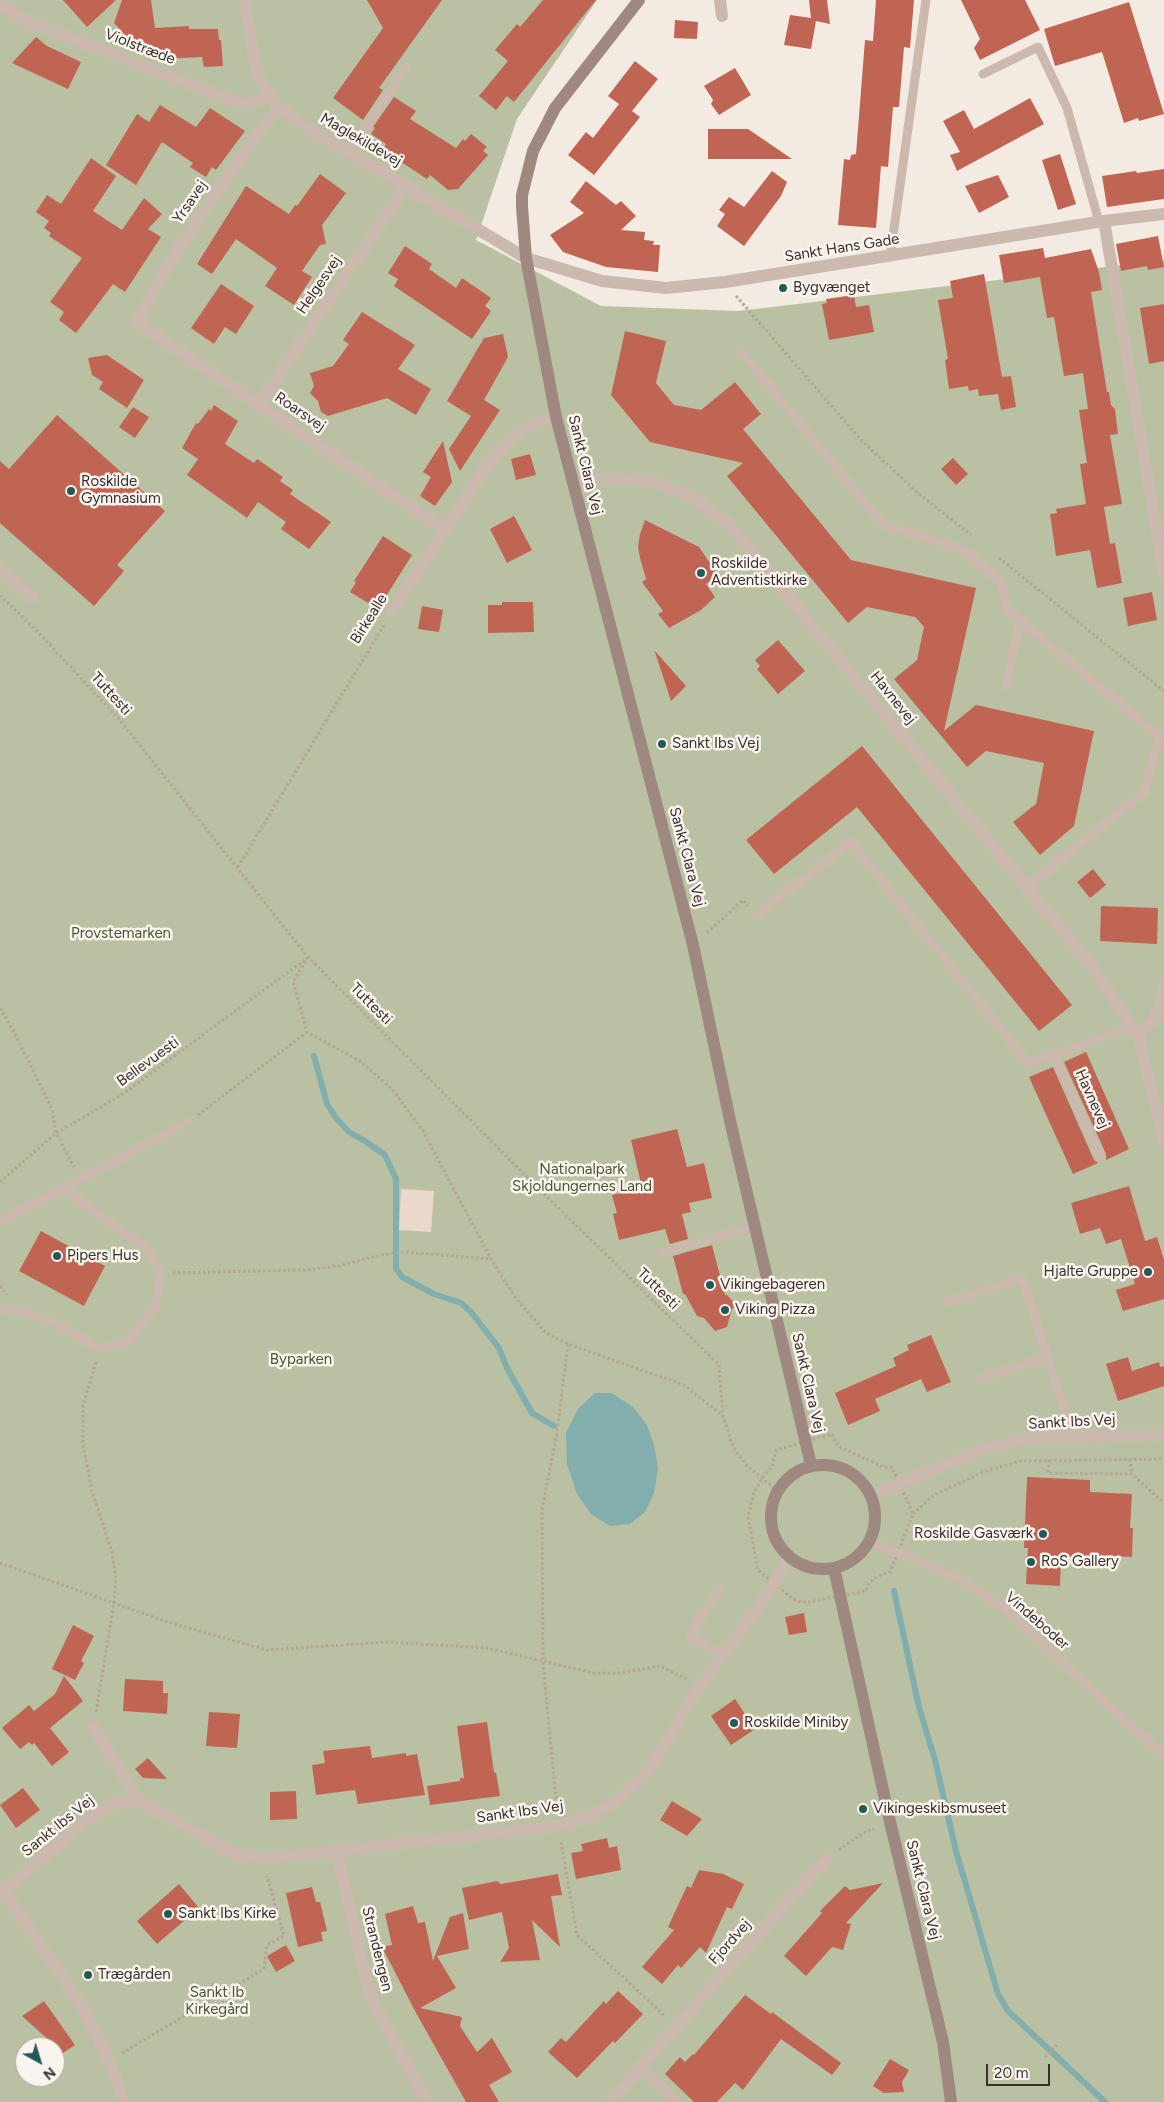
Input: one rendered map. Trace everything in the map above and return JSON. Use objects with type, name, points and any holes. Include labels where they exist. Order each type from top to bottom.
[{"type":"main road","name":"Sankt Clara Vej","points":[[639,0],[555,108],[534,151],[522,194],[526,258],[556,417],[693,945],[731,1125],[811,1465]]},
{"type":"main road","points":[[830,1464],[847,1470],[862,1481],[871,1496],[875,1511],[875,1527],[870,1541],[848,1563],[834,1568],[818,1569],[802,1566],[788,1557],[772,1533],[771,1503],[777,1490],[792,1474],[811,1465],[830,1464]]},
{"type":"main road","name":"Sankt Clara Vej","points":[[834,1568],[890,1822],[943,2042],[951,2102]]},
{"type":"street","points":[[0,5],[8,0]]},
{"type":"street","name":"Maglekildevej","points":[[244,0],[259,76],[280,108],[306,127],[407,185],[526,258]]},
{"type":"street","points":[[720,0],[722,16]]},
{"type":"street","name":"Violstræde","points":[[0,5],[29,22],[242,104],[272,97]]},
{"type":"street","name":"Yrsavej","points":[[136,322],[184,240],[263,126],[280,108]]},
{"type":"street","name":"Helgesvej","points":[[259,404],[407,185]]},
{"type":"street","name":"Sankt Hans Gade","points":[[526,258],[602,281],[666,288],[725,282],[1102,222],[1164,214]]},
{"type":"street","points":[[1102,222],[1164,574]]},
{"type":"street","name":"Roarsvej","points":[[136,322],[445,530]]},
{"type":"street","name":"Birkealle","points":[[392,611],[487,466],[507,442],[530,425],[556,417]]},
{"type":"street","name":"Havnevej","points":[[573,485],[603,479],[659,483],[693,498],[728,523],[1094,969],[1135,1031],[1164,1140]]},
{"type":"street","points":[[0,569],[32,597]]},
{"type":"street","points":[[1135,1031],[1154,1019],[1161,1003],[1164,986]]},
{"type":"street","name":"Sankt Ibs Vej","points":[[871,1496],[983,1449],[1033,1437],[1164,1435]]},
{"type":"street","name":"Sankt Ibs Vej","points":[[93,1727],[139,1801],[231,1852],[262,1859],[558,1826],[593,1814],[617,1800],[646,1773],[721,1655],[775,1584],[788,1557]]},
{"type":"street","name":"Sankt Ibs Vej","points":[[2,1888],[85,1821],[109,1806],[139,1801]]},
{"type":"street","name":"Strandengen","points":[[337,1852],[367,1984],[376,2007],[427,2102]]},
{"type":"street","name":"Fjordvej","points":[[609,2102],[826,1859]]},
{"type":"street","points":[[2,1888],[84,2009],[109,2062],[124,2102]]},
{"type":"lane","points":[[890,257],[926,0]]},
{"type":"lane","points":[[983,74],[1038,47],[1067,108],[1102,222]]},
{"type":"lane","points":[[350,152],[407,66]]},
{"type":"lane","points":[[741,352],[884,525],[964,550],[1001,582],[1008,610],[1159,736],[1145,791],[1028,887]]},
{"type":"lane","points":[[1006,686],[1020,621]]},
{"type":"lane","points":[[757,915],[851,842],[1028,1063],[1135,1031]]},
{"type":"lane","name":"Havnevej","points":[[1054,1054],[1100,1157]]},
{"type":"lane","points":[[0,1222],[188,1122]]},
{"type":"lane","points":[[0,1309],[18,1310],[51,1320],[99,1349],[128,1342],[156,1305],[160,1273],[150,1251],[63,1188]]},
{"type":"lane","points":[[661,1253],[755,1226]]},
{"type":"lane","points":[[947,1302],[1022,1278],[1074,1436]]},
{"type":"lane","points":[[980,1378],[1048,1357]]},
{"type":"lane","name":"Vindeboder","points":[[870,1541],[964,1581],[1007,1610],[1164,1756]]},
{"type":"lane","points":[[720,1588],[690,1636],[721,1655]]},
{"type":"lane","points":[[640,2067],[677,2102]]},
{"type":"path","points":[[725,282],[862,441],[918,493],[972,536]]},
{"type":"path","points":[[995,554],[1164,691]]},
{"type":"path","name":"Tuttesti","points":[[0,595],[36,629],[119,719],[308,957],[542,1192],[719,1364],[723,1416],[733,1447],[747,1466],[777,1490]]},
{"type":"path","name":"Birkealle","points":[[238,867],[392,611]]},
{"type":"path","points":[[693,945],[743,900],[757,915]]},
{"type":"path","points":[[308,957],[293,982],[307,1032],[361,1062],[392,1089],[423,1131],[491,1259],[515,1297],[546,1333],[568,1344],[684,1385],[723,1416]]},
{"type":"path","name":"Bellevuesti","points":[[0,1182],[56,1133],[120,1096],[308,957]]},
{"type":"path","points":[[0,1008],[14,1030],[52,1109],[56,1133],[78,1175],[63,1188]]},
{"type":"path","points":[[188,1122],[307,1032]]},
{"type":"path","points":[[160,1273],[303,1270],[338,1266],[382,1255],[405,1252],[491,1259]]},
{"type":"path","points":[[568,1344],[557,1432],[542,1510],[543,1662],[558,1826],[577,1935],[677,2026]]},
{"type":"path","points":[[93,1727],[114,1602],[116,1578],[112,1552],[92,1491],[83,1446],[83,1406],[99,1349]]},
{"type":"path","points":[[1130,1459],[1132,1474],[1164,1503]]},
{"type":"path","points":[[890,1572],[913,1514],[934,1495],[983,1472],[1020,1461],[1164,1459]]},
{"type":"path","points":[[1049,1460],[1048,1474],[1132,1474]]},
{"type":"path","points":[[892,1466],[913,1514]]},
{"type":"path","points":[[762,1478],[754,1493],[748,1517],[758,1570],[793,1599]]},
{"type":"path","points":[[0,1563],[171,1623],[267,1650],[388,1642],[487,1648],[594,1673],[620,1673],[660,1666],[700,1686]]},
{"type":"path","points":[[826,1859],[863,1833],[890,1822]]},
{"type":"path","points":[[109,2062],[264,1969],[266,1945],[284,1936],[262,1859]]},
{"type":"path","points":[[212,1984],[224,2005]]},
{"type":"path","points":[[1045,2057],[1057,2045]]},
{"type":"green space","name":"Nationalpark Skjoldungernes Land","points":[[0,0],[597,0],[517,119],[476,240],[601,306],[739,311],[1164,260],[1164,2102],[0,2102]]},
{"type":"shaded area","points":[[401,1189],[434,1191],[431,1232],[399,1230]]},
{"type":"water","points":[[595,1393],[612,1393],[633,1407],[647,1425],[654,1445],[658,1469],[654,1493],[645,1512],[630,1524],[610,1526],[591,1514],[577,1494],[567,1464],[566,1433],[578,1409]]},
{"type":"building","points":[[63,0],[116,0],[87,27]]},
{"type":"building","points":[[122,0],[151,0],[155,28],[189,26],[189,29],[218,29],[223,66],[204,67],[202,57],[163,59],[162,49],[140,51],[114,23]]},
{"type":"building","points":[[367,0],[442,0],[379,88],[383,90],[363,120],[333,98],[383,28]]},
{"type":"building","points":[[543,0],[596,0],[514,102],[507,96],[496,110],[479,96],[508,61],[495,50],[517,24],[520,27]]},
{"type":"building","points":[[809,0],[827,0],[830,24],[816,21],[811,49],[784,45],[790,15],[811,18]]},
{"type":"building","points":[[876,0],[914,0],[910,48],[904,47],[899,107],[893,107],[888,167],[881,166],[876,228],[838,225],[844,159],[850,160],[851,155],[856,154],[865,40],[873,41]]},
{"type":"building","points":[[961,0],[1025,0],[1040,30],[980,60],[974,48],[980,39]]},
{"type":"building","points":[[1129,2],[1164,114],[1139,121],[1138,118],[1124,123],[1102,52],[1055,66],[1044,29]]},
{"type":"building","points":[[675,20],[698,22],[697,39],[674,38]]},
{"type":"building","points":[[36,37],[47,46],[81,62],[68,89],[12,63]]},
{"type":"building","points":[[635,61],[658,79],[632,111],[640,117],[594,175],[568,155],[586,132],[593,138],[619,104],[608,96]]},
{"type":"building","points":[[735,68],[751,95],[719,115],[711,104],[713,100],[704,86]]},
{"type":"building","points":[[394,97],[416,111],[410,119],[456,148],[463,139],[465,141],[471,134],[487,147],[483,151],[488,155],[458,189],[448,190],[430,175],[427,179],[383,150],[386,144],[371,134],[375,128],[373,127]]},
{"type":"building","points":[[1030,98],[1044,124],[957,171],[950,155],[960,152],[943,121],[964,110],[974,129]]},
{"type":"building","points":[[160,105],[196,127],[210,108],[245,131],[216,170],[212,167],[206,177],[190,167],[193,163],[162,142],[136,185],[106,165],[137,114],[149,122]]},
{"type":"building","points":[[708,129],[748,129],[792,159],[708,159]]},
{"type":"building","points":[[1060,154],[1076,204],[1058,210],[1042,160]]},
{"type":"building","points":[[91,158],[116,176],[93,211],[122,230],[144,198],[162,214],[148,229],[161,237],[125,292],[113,284],[76,333],[59,320],[64,312],[50,302],[82,258],[49,236],[51,233],[44,228],[49,221],[36,212],[47,195],[61,204]]},
{"type":"building","points":[[1164,169],[1164,199],[1107,207],[1102,176]]},
{"type":"building","points":[[772,171],[787,182],[781,196],[744,246],[717,226],[725,214],[719,210],[729,197],[744,207]]},
{"type":"building","points":[[320,174],[346,193],[322,225],[326,244],[320,245],[302,271],[312,277],[294,305],[265,286],[277,268],[236,239],[212,274],[197,264],[246,186],[289,214]]},
{"type":"building","points":[[998,175],[1009,197],[979,213],[965,186]]},
{"type":"building","points":[[586,181],[616,205],[621,201],[636,216],[621,230],[645,232],[644,240],[654,241],[653,245],[660,245],[658,272],[606,267],[563,252],[550,235],[584,213],[570,202]]},
{"type":"building","points":[[1158,236],[1164,267],[1148,270],[1147,266],[1121,271],[1116,244]]},
{"type":"building","points":[[405,246],[432,264],[429,269],[456,288],[462,278],[491,298],[485,306],[491,311],[472,339],[394,286],[398,279],[388,273]]},
{"type":"building","points":[[1043,248],[1045,258],[1091,249],[1099,272],[1102,290],[1091,292],[1107,392],[1109,392],[1111,405],[1115,409],[1118,434],[1110,435],[1122,504],[1104,507],[1110,544],[1115,543],[1122,583],[1097,588],[1090,550],[1056,556],[1050,514],[1057,513],[1056,509],[1086,504],[1080,464],[1087,463],[1079,410],[1088,409],[1083,373],[1064,376],[1054,317],[1047,318],[1040,277],[1004,283],[999,255]]},
{"type":"building","points":[[984,274],[1002,377],[1011,376],[1016,407],[1001,410],[998,394],[979,396],[978,389],[969,391],[968,386],[949,389],[945,360],[948,359],[938,300],[953,298],[950,281]]},
{"type":"building","points":[[221,284],[254,306],[236,334],[225,327],[214,344],[191,328]]},
{"type":"building","points":[[854,295],[856,307],[869,305],[874,332],[829,340],[822,304],[827,303],[826,299]]},
{"type":"building","points":[[1164,304],[1164,361],[1149,364],[1140,308]]},
{"type":"building","points":[[362,312],[415,345],[398,369],[431,389],[416,415],[387,398],[328,416],[321,412],[318,401],[310,393],[314,386],[310,373],[333,366],[349,344],[343,340]]},
{"type":"building","points":[[625,331],[666,341],[656,383],[674,405],[701,410],[735,382],[761,414],[743,429],[851,560],[976,588],[944,731],[976,705],[1094,731],[1074,826],[1040,855],[1013,822],[1036,804],[1044,763],[986,751],[967,767],[894,679],[917,660],[924,627],[915,617],[867,607],[848,623],[727,476],[743,463],[650,442],[611,395]]},
{"type":"building","points":[[503,334],[508,357],[484,400],[500,410],[460,471],[449,449],[471,416],[447,401],[484,338]]},
{"type":"building","points":[[107,355],[144,380],[127,408],[99,389],[103,382],[92,375],[88,358]]},
{"type":"building","points":[[214,405],[238,421],[225,444],[254,463],[257,459],[283,477],[280,481],[293,490],[290,494],[331,522],[309,549],[281,529],[286,522],[258,502],[247,518],[187,475],[198,459],[182,448],[196,423],[198,424],[209,409],[211,411]]},
{"type":"building","points":[[133,407],[149,417],[135,438],[119,427]]},
{"type":"building","name":"Roskilde Gymnasium","points":[[57,415],[165,511],[117,565],[124,571],[94,606],[0,523],[0,461],[9,469]]},
{"type":"building","points":[[443,441],[452,482],[435,506],[420,496],[431,477],[423,472]]},
{"type":"building","points":[[530,454],[536,475],[516,480],[511,459]]},
{"type":"building","points":[[953,458],[968,474],[956,485],[941,469]]},
{"type":"building","points":[[514,516],[532,550],[507,563],[490,529]]},
{"type":"building","name":"Roskilde Adventistkirke","points":[[645,520],[699,547],[718,575],[706,584],[715,597],[701,610],[669,628],[658,614],[663,611],[642,582],[646,579],[638,547]]},
{"type":"building","points":[[383,536],[412,555],[378,609],[350,592],[356,582],[354,581]]},
{"type":"building","points":[[1152,592],[1157,620],[1128,626],[1123,598]]},
{"type":"building","points":[[502,602],[533,602],[534,632],[488,633],[488,605],[502,605]]},
{"type":"building","points":[[422,606],[443,610],[439,632],[418,629]]},
{"type":"building","points":[[778,640],[805,671],[778,694],[757,669],[760,666],[755,660]]},
{"type":"building","points":[[655,652],[686,686],[671,701]]},
{"type":"building","points":[[862,746],[1072,1005],[1039,1031],[857,807],[774,874],[746,840]]},
{"type":"building","points":[[1093,869],[1106,885],[1090,898],[1077,882]]},
{"type":"building","points":[[1101,906],[1158,908],[1157,944],[1100,941]]},
{"type":"building","points":[[1086,1052],[1129,1149],[1106,1160],[1106,1154],[1064,1062]]},
{"type":"building","points":[[1053,1067],[1094,1160],[1098,1163],[1073,1174],[1029,1077]]},
{"type":"building","points":[[677,1129],[687,1167],[704,1163],[712,1198],[689,1203],[691,1212],[682,1214],[688,1239],[670,1244],[665,1229],[619,1240],[613,1214],[617,1213],[612,1195],[642,1188],[631,1140]]},
{"type":"building","points":[[1129,1186],[1145,1241],[1157,1237],[1164,1260],[1164,1299],[1123,1311],[1116,1290],[1135,1284],[1121,1239],[1106,1244],[1100,1228],[1080,1234],[1071,1203]]},
{"type":"building","name":"Pipers Hus","points":[[41,1231],[105,1266],[84,1306],[19,1271]]},
{"type":"building","points":[[712,1245],[725,1295],[736,1305],[732,1309],[727,1327],[715,1331],[704,1318],[697,1316],[685,1294],[683,1294],[673,1256]]},
{"type":"building","points":[[931,1335],[951,1382],[927,1392],[921,1379],[875,1399],[880,1411],[848,1425],[835,1393],[896,1366],[893,1358],[909,1350],[907,1345]]},
{"type":"building","points":[[1128,1357],[1132,1371],[1159,1362],[1160,1367],[1164,1366],[1164,1386],[1118,1401],[1106,1364]]},
{"type":"building","name":"Roskilde Gasværk","points":[[1027,1477],[1090,1480],[1090,1492],[1132,1494],[1130,1528],[1133,1528],[1132,1557],[1095,1555],[1095,1558],[1061,1557],[1060,1586],[1026,1584],[1028,1548],[1024,1548]]},
{"type":"building","points":[[804,1613],[807,1632],[789,1635],[785,1617]]},
{"type":"building","points":[[73,1625],[94,1636],[81,1661],[84,1663],[75,1680],[52,1669]]},
{"type":"building","points":[[64,1676],[83,1701],[50,1728],[69,1752],[52,1766],[34,1743],[32,1745],[29,1742],[20,1749],[2,1728],[29,1705],[34,1711],[55,1694]]},
{"type":"building","points":[[125,1679],[163,1681],[163,1693],[168,1693],[167,1714],[123,1711]]},
{"type":"building","points":[[735,1699],[755,1729],[731,1745],[711,1716]]},
{"type":"building","points":[[209,1712],[240,1714],[237,1748],[206,1746]]},
{"type":"building","points":[[487,1722],[494,1773],[496,1772],[500,1796],[430,1805],[427,1786],[460,1781],[460,1778],[464,1778],[457,1726]]},
{"type":"building","points":[[370,1746],[372,1758],[406,1753],[406,1756],[417,1754],[425,1795],[358,1804],[355,1790],[316,1795],[312,1765],[325,1763],[323,1751]]},
{"type":"building","points":[[148,1758],[167,1779],[143,1778],[135,1769]]},
{"type":"building","points":[[23,1788],[40,1810],[16,1828],[0,1805]]},
{"type":"building","points":[[296,1791],[297,1819],[270,1820],[270,1792]]},
{"type":"building","points":[[672,1801],[702,1819],[687,1836],[660,1820]]},
{"type":"building","points":[[607,1838],[609,1848],[617,1846],[621,1870],[576,1879],[571,1853],[583,1851],[581,1844]]},
{"type":"building","points":[[699,1870],[723,1874],[744,1884],[732,1909],[727,1907],[706,1953],[700,1947],[681,1968],[678,1965],[662,1984],[642,1967],[674,1930],[668,1927],[687,1886],[691,1888]]},
{"type":"building","points":[[558,1874],[562,1895],[551,1896],[560,1947],[532,1920],[540,1960],[500,1962],[509,1948],[502,1912],[469,1920],[462,1888],[497,1881],[501,1884]]},
{"type":"building","points":[[883,1883],[846,1923],[851,1924],[843,1950],[832,1947],[806,1976],[784,1956],[822,1913],[820,1911],[845,1886],[850,1890]]},
{"type":"building","name":"Sankt Ibs Kirke","points":[[179,1884],[199,1908],[157,1944],[137,1921]]},
{"type":"building","points":[[312,1887],[316,1902],[320,1902],[327,1931],[321,1932],[323,1941],[298,1947],[286,1893]]},
{"type":"building","points":[[413,1906],[418,1923],[425,1922],[433,1961],[450,1917],[463,1913],[469,1949],[437,1956],[456,1988],[420,2008],[462,2017],[460,2026],[477,2052],[492,2038],[512,2072],[489,2085],[499,2102],[466,2102],[382,1947],[392,1945],[385,1914]]},
{"type":"building","points":[[286,1945],[295,1961],[276,1972],[267,1956]]},
{"type":"building","points":[[618,1991],[643,2014],[615,2043],[613,2041],[577,2078],[548,2052],[561,2038],[566,2042],[604,2001],[606,2004]]},
{"type":"building","points":[[745,1995],[771,2014],[772,2012],[841,2063],[832,2075],[781,2039],[743,2090],[735,2083],[717,2102],[694,2102],[665,2074],[680,2057],[685,2062],[694,2055]]},
{"type":"building","points":[[44,2001],[75,2045],[65,2052],[65,2037],[45,2037],[22,2016]]},
{"type":"building","points":[[890,2059],[909,2070],[902,2082],[904,2092],[884,2093],[873,2086]]},
{"type":"waterway","points":[[314,1056],[327,1104],[336,1118],[349,1132],[385,1155],[396,1179],[396,1268],[402,1277],[434,1294],[461,1303],[471,1312],[499,1348],[507,1368],[532,1413],[554,1426]]},
{"type":"waterway","points":[[894,1591],[919,1707],[935,1760],[956,1851],[998,1994],[1008,2011],[1105,2102]]},
{"type":"place","name":"Bygvænget","points":[[783,288]]},
{"type":"place","name":"Roskilde Gymnasium","points":[[71,491]]},
{"type":"place","name":"Roskilde Adventistkirke","points":[[701,573]]},
{"type":"place","name":"Sankt Ibs Vej","points":[[662,744]]},
{"type":"place","name":"Pipers Hus","points":[[57,1256]]},
{"type":"place","name":"Hjalte Gruppe","points":[[1148,1272]]},
{"type":"place","name":"Vikingebageren","points":[[710,1285]]},
{"type":"place","name":"Viking Pizza","points":[[725,1310]]},
{"type":"place","name":"Roskilde Gasværk","points":[[1043,1534]]},
{"type":"place","name":"RoS Gallery","points":[[1031,1562]]},
{"type":"place","name":"Roskilde Miniby","points":[[734,1723]]},
{"type":"place","name":"Vikingeskibsmuseet","points":[[863,1809]]},
{"type":"place","name":"Sankt Ibs Kirke","points":[[168,1914]]},
{"type":"place","name":"Trægården","points":[[88,1975]]},
{"type":"park label","name":"Provstemarken","points":[[121,934]]},
{"type":"park label","name":"Byparken","points":[[301,1360]]},
{"type":"park label","name":"Sankt Ib Kirkegård","points":[[217,2002]]}]
